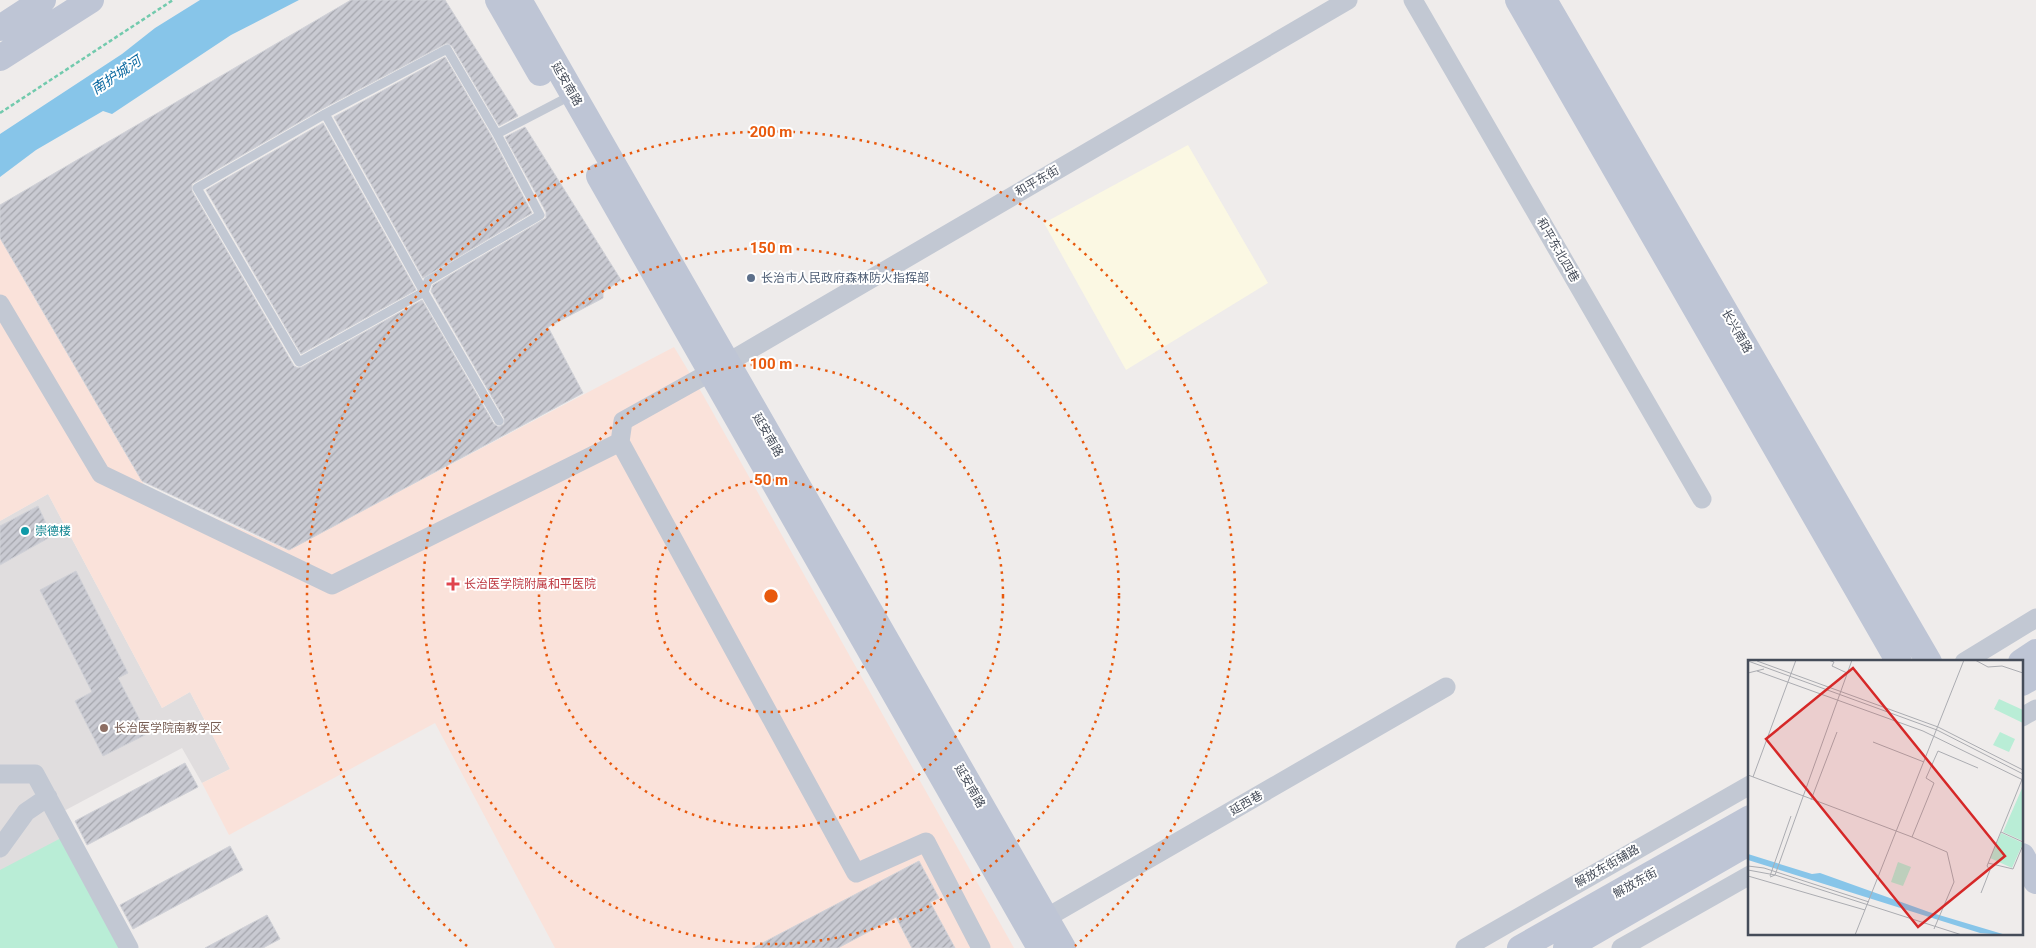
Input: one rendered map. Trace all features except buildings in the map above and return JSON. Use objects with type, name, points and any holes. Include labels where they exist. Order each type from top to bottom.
[{"type":"main road","points":[[0,28],[43,0]]},
{"type":"main road","points":[[0,58],[91,0]]},
{"type":"main road","name":"延安南路","points":[[498,0],[565,98]]},
{"type":"main road","name":"延安南路","points":[[519,0],[565,98],[718,367],[1040,948]]},
{"type":"main road","name":"长兴南路","points":[[1518,0],[1898,660]]},
{"type":"main road","name":"长兴南路","points":[[1544,0],[1928,660]]},
{"type":"main road","name":"延安南路","points":[[718,367],[1046,918],[1062,948]]},
{"type":"main road","points":[[2024,660],[2036,652]]},
{"type":"main road","points":[[2024,682],[2036,675]]},
{"type":"main road","name":"解放东街","points":[[1520,948],[1748,819]]},
{"type":"main road","name":"解放东街","points":[[1566,948],[1748,843]]},
{"type":"main road","points":[[2024,860],[2036,881]]},
{"type":"street","name":"和平东街","points":[[620,442],[623,421],[1348,0]]},
{"type":"street","name":"和平东北四巷","points":[[1413,0],[1702,499]]},
{"type":"street","points":[[0,304],[100,474],[332,584],[620,442],[856,872],[926,842],[981,948]]},
{"type":"street","points":[[1967,660],[2036,618]]},
{"type":"street","name":"延西巷","points":[[1046,918],[1446,688]]},
{"type":"street","points":[[2024,716],[2036,709]]},
{"type":"street","points":[[0,774],[35,774],[129,948]]},
{"type":"street","name":"解放东街辅路","points":[[1465,948],[1748,786]]},
{"type":"street","points":[[0,848],[26,812],[48,797]]},
{"type":"street","points":[[1622,948],[1748,876]]},
{"type":"lane","points":[[447,48],[497,134],[540,215],[428,281],[424,292],[299,362],[197,188],[325,114],[447,48]]},
{"type":"lane","points":[[497,134],[565,98]]},
{"type":"lane","points":[[325,114],[424,292],[499,420]]},
{"type":"path","points":[[0,113],[173,0]]},
{"type":"shaded area","points":[[1188,145],[1268,283],[1126,370],[1044,223]]},
{"type":"shaded area","name":"长治医学院附属和平医院","points":[[0,238],[146,488],[288,550],[674,347],[703,395],[1014,948],[555,948],[435,723],[229,835],[202,783],[230,769],[190,692],[162,708],[48,494],[0,521]]},
{"type":"shaded area","name":"长治医学院南教学区","points":[[48,494],[162,708],[190,692],[230,769],[202,783],[182,748],[62,812],[137,948],[0,948],[0,521]]},
{"type":"green space","points":[[63,837],[122,948],[0,948],[0,870]]},
{"type":"water","name":"南护城河","points":[[200,0],[299,0],[231,35],[112,114],[103,111],[36,150],[0,177],[0,134],[122,54],[155,28]]},
{"type":"place","name":"长治市人民政府森林防火指挥部","points":[[751,278]]},
{"type":"place","name":"崇德楼","points":[[25,531]]},
{"type":"place","name":"长治医学院附属和平医院","points":[[453,584]]},
{"type":"place","name":"长治医学院南教学区","points":[[104,728]]}]
